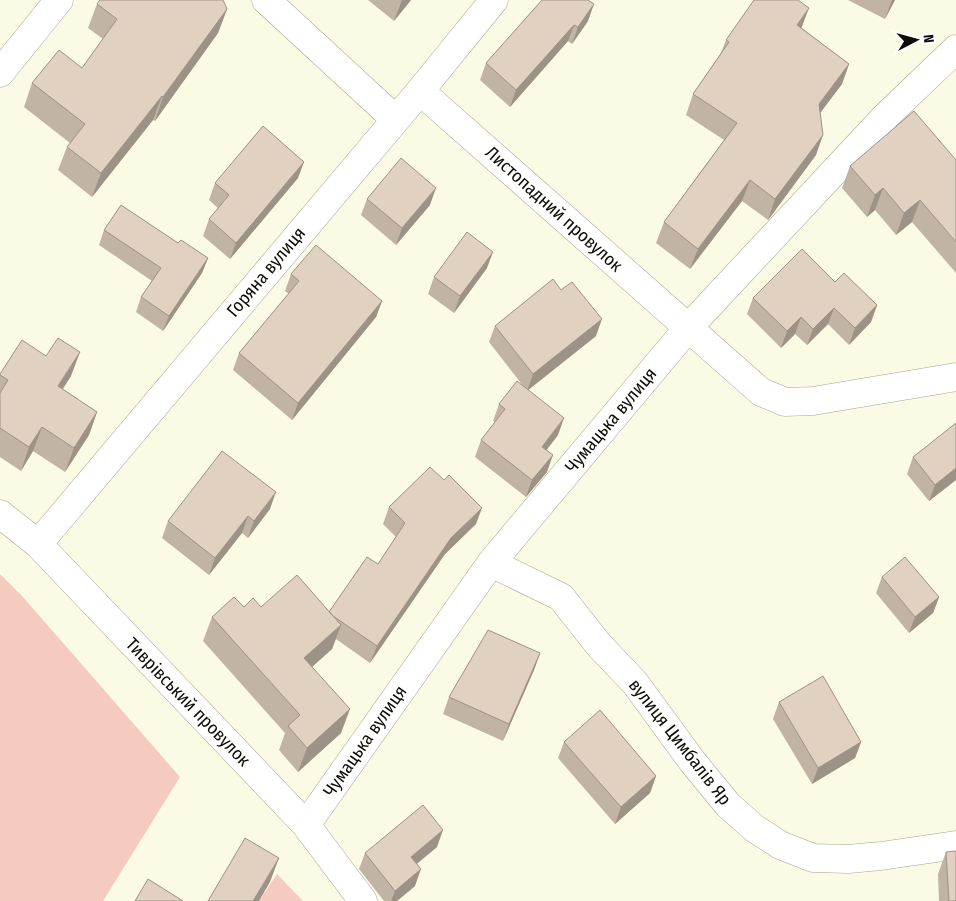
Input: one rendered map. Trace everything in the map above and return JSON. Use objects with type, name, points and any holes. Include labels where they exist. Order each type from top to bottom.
[{"type":"street","points":[[0,73],[59,0]]},
{"type":"street","points":[[266,0],[394,119]]},
{"type":"street","name":"Горяна вулиця","points":[[38,544],[394,119],[420,91],[494,0]]},
{"type":"street","name":"Чумацька вулиця","points":[[306,825],[491,563],[688,328],[885,117],[956,49]]},
{"type":"street","name":"Листопадний провулок","points":[[420,91],[761,392],[785,402],[813,401],[956,378]]},
{"type":"street","name":"Тиврівський провулок","points":[[0,514],[38,544],[306,825],[363,901]]},
{"type":"street","name":"вулиця Цимбалів Яр","points":[[491,563],[561,597],[598,644],[635,683],[692,761],[728,805],[754,828],[780,845],[813,858],[848,859],[956,845]]},
{"type":"shaded area","points":[[0,574],[23,597],[180,777],[103,901],[0,901]]},
{"type":"shaded area","points":[[277,874],[303,901],[259,901]]},
{"type":"building","points":[[100,0],[223,0],[227,9],[163,97],[101,173],[67,147],[85,124],[32,83],[59,50],[82,68],[117,19],[97,4]]},
{"type":"building","points":[[542,0],[588,0],[594,4],[578,27],[574,25],[516,90],[486,63]]},
{"type":"building","points":[[754,0],[798,0],[809,8],[797,25],[849,64],[819,104],[823,135],[775,199],[750,180],[698,249],[664,222],[737,123],[693,94],[729,42],[726,40]]},
{"type":"building","points":[[914,111],[956,160],[956,242],[920,200],[904,213],[883,188],[875,195],[850,166]]},
{"type":"building","points":[[263,126],[304,162],[236,243],[209,219],[229,195],[215,183]]},
{"type":"building","points":[[401,158],[436,188],[402,228],[367,199]]},
{"type":"building","points":[[121,205],[178,243],[181,240],[208,258],[169,316],[141,297],[161,268],[104,230]]},
{"type":"building","points":[[467,232],[493,252],[460,296],[434,277]]},
{"type":"building","points":[[316,245],[382,301],[298,403],[239,353],[299,281],[291,274]]},
{"type":"building","points":[[802,249],[835,282],[844,273],[877,305],[855,328],[834,308],[813,329],[801,317],[787,331],[753,298]]},
{"type":"building","points":[[553,279],[561,290],[572,282],[602,319],[533,374],[495,326]]},
{"type":"building","points":[[58,338],[80,352],[58,386],[97,412],[74,448],[42,427],[29,447],[0,428],[0,393],[8,380],[0,374],[22,340],[46,356]]},
{"type":"building","points":[[517,381],[564,418],[542,447],[553,455],[532,480],[481,440],[505,409],[499,404]]},
{"type":"building","points":[[956,423],[956,468],[935,485],[913,457]]},
{"type":"building","points":[[222,451],[276,492],[254,521],[248,516],[215,558],[168,521]]},
{"type":"building","points":[[430,467],[444,480],[449,475],[482,508],[451,538],[377,646],[329,612],[367,557],[378,564],[405,523],[389,507]]},
{"type":"building","points":[[905,557],[939,597],[915,617],[882,577]]},
{"type":"building","points":[[297,575],[341,625],[304,658],[350,709],[307,748],[288,726],[300,715],[212,617],[234,597],[244,607],[253,598],[261,607]]},
{"type":"building","points":[[488,630],[540,653],[509,724],[449,697]]},
{"type":"building","points":[[823,676],[861,742],[818,768],[779,702]]},
{"type":"building","points":[[600,710],[656,776],[621,807],[564,742]]},
{"type":"building","points":[[423,805],[443,830],[411,857],[421,869],[395,891],[365,853]]},
{"type":"building","points":[[245,838],[279,858],[253,901],[208,901]]},
{"type":"building","points":[[956,851],[956,901],[949,901],[946,852]]},
{"type":"building","points":[[148,879],[183,901],[135,901]]}]
